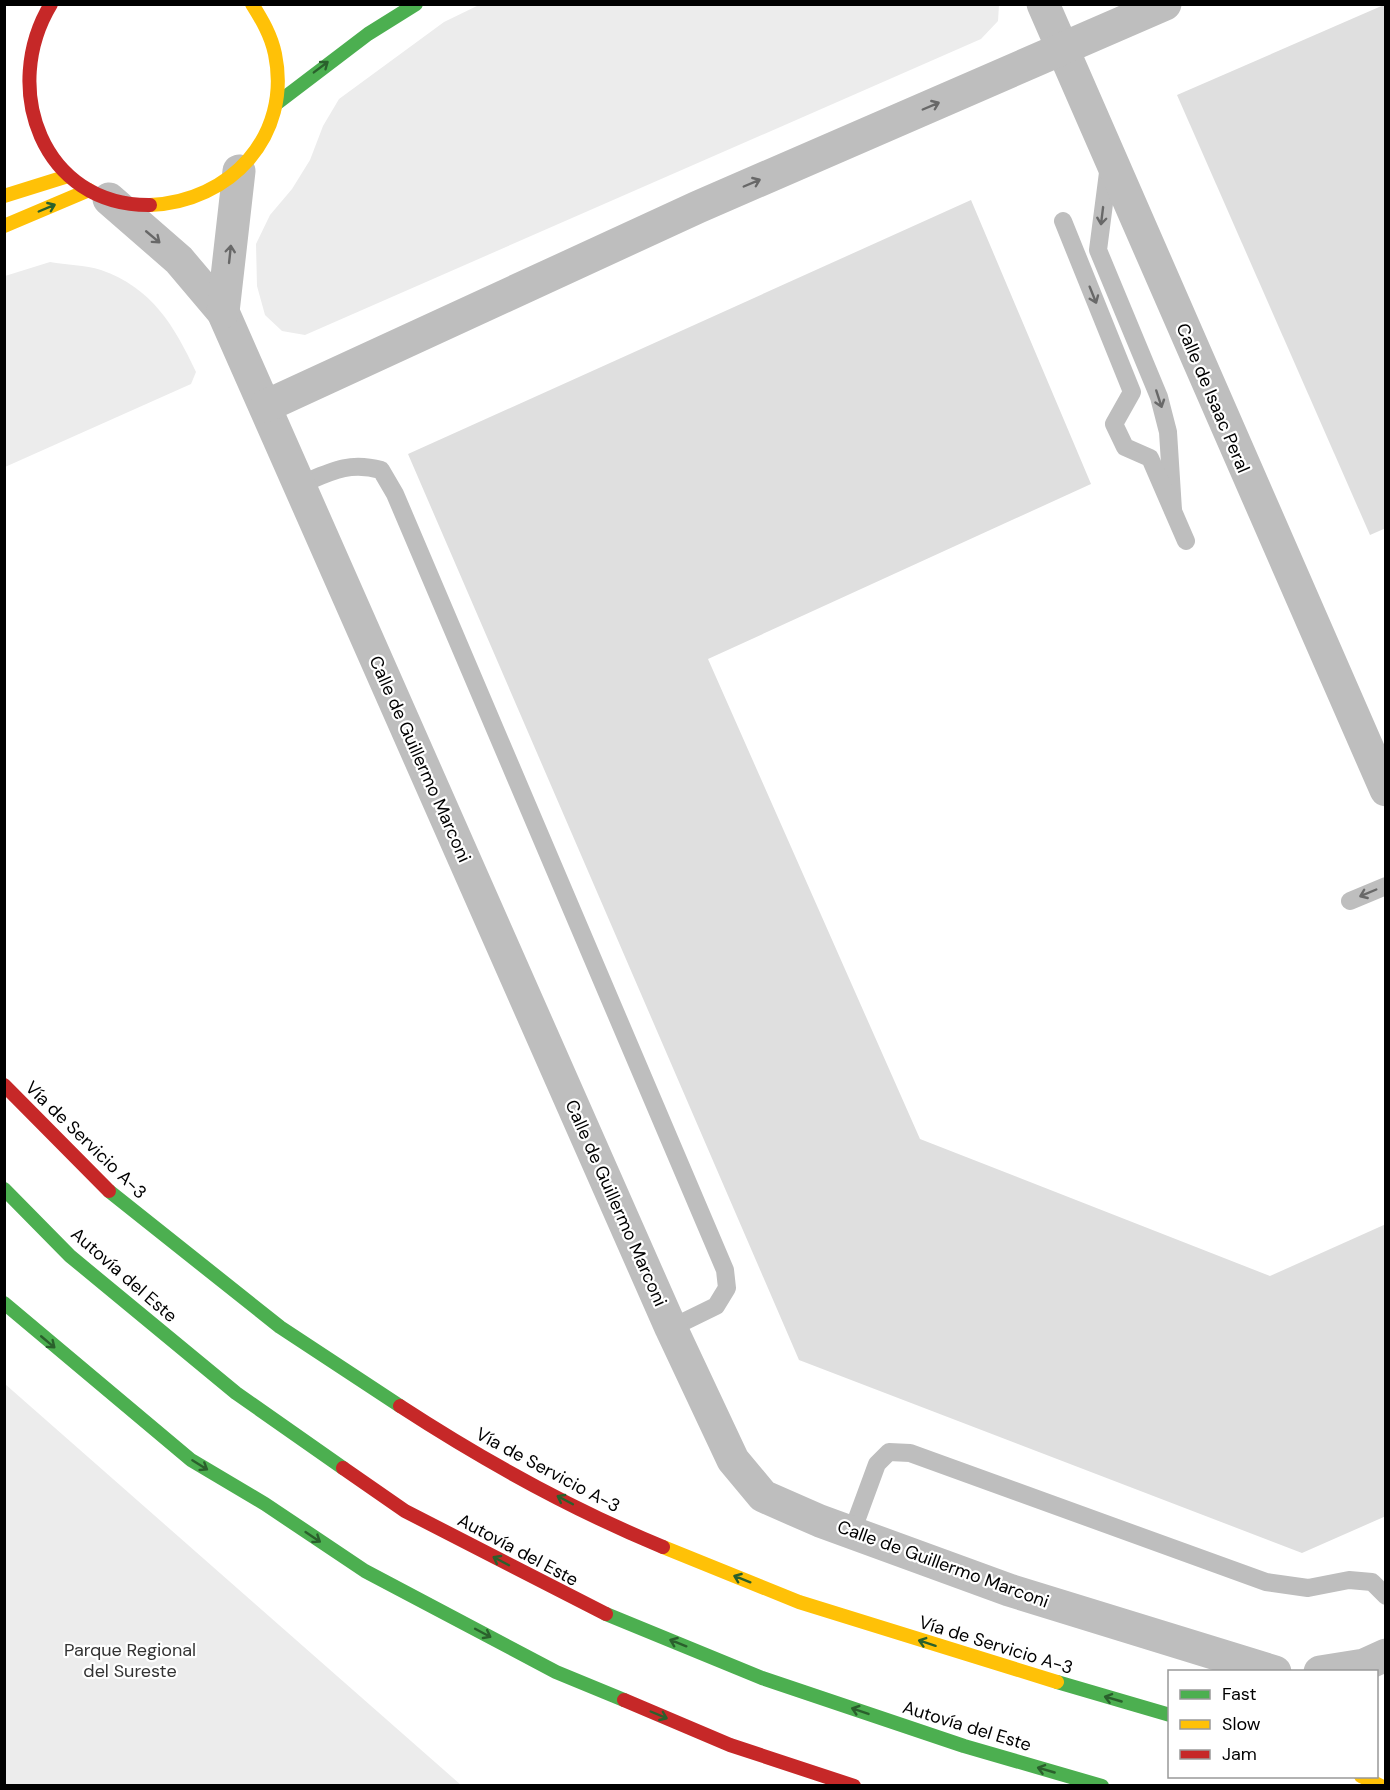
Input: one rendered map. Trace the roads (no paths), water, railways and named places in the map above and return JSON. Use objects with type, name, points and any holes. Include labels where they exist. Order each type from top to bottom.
[{"type":"main road","points":[[45,9],[27,55],[22,97],[37,135],[51,158],[68,176],[99,195],[143,206],[178,203],[211,192],[239,171],[263,140],[276,104],[278,67],[268,32],[252,4]]},
{"type":"main road","points":[[276,104],[368,34],[417,4]]},
{"type":"main road","points":[[4,196],[68,176]]},
{"type":"main road","points":[[4,226],[99,195]]},
{"type":"main road","name":"Vía de Servicio A-3","points":[[4,1085],[119,1201],[280,1327],[464,1446],[617,1528],[799,1602],[1168,1715]]},
{"type":"main road","name":"Autovía del Este","points":[[4,1189],[70,1256],[236,1393],[405,1511],[584,1605],[762,1678],[964,1746],[1102,1785]]},
{"type":"main road","points":[[4,1303],[192,1460],[265,1504],[364,1570],[556,1672],[730,1745],[854,1785]]},
{"type":"main road","points":[[1365,1778],[1381,1785]]},
{"type":"street","name":"Calle de Isaac Peral","points":[[1043,4],[1386,790]]},
{"type":"street","points":[[266,406],[698,207],[1165,4]]},
{"type":"street","points":[[223,312],[239,171]]},
{"type":"street","name":"Calle de Guillermo Marconi","points":[[99,195],[179,260],[223,312],[671,1328],[734,1460],[763,1496],[852,1532],[1009,1590],[1272,1670]]},
{"type":"street","points":[[1327,1670],[1364,1665],[1386,1655]]},
{"type":"lane","points":[[1110,158],[1098,250],[1159,397],[1168,432],[1173,510]]},
{"type":"lane","points":[[1063,221],[1132,392],[1114,424],[1125,447],[1150,458],[1186,541]]},
{"type":"lane","points":[[299,485],[344,467],[362,465],[381,470],[395,494],[725,1270],[728,1288],[716,1305],[671,1328]]},
{"type":"lane","points":[[1350,901],[1386,886]]},
{"type":"lane","points":[[852,1532],[877,1464],[889,1452],[910,1453],[1266,1582],[1308,1588],[1349,1580],[1372,1582],[1386,1596]]},
{"type":"park label","name":"Parque Regional del Sureste","points":[[130,1660]]}]
